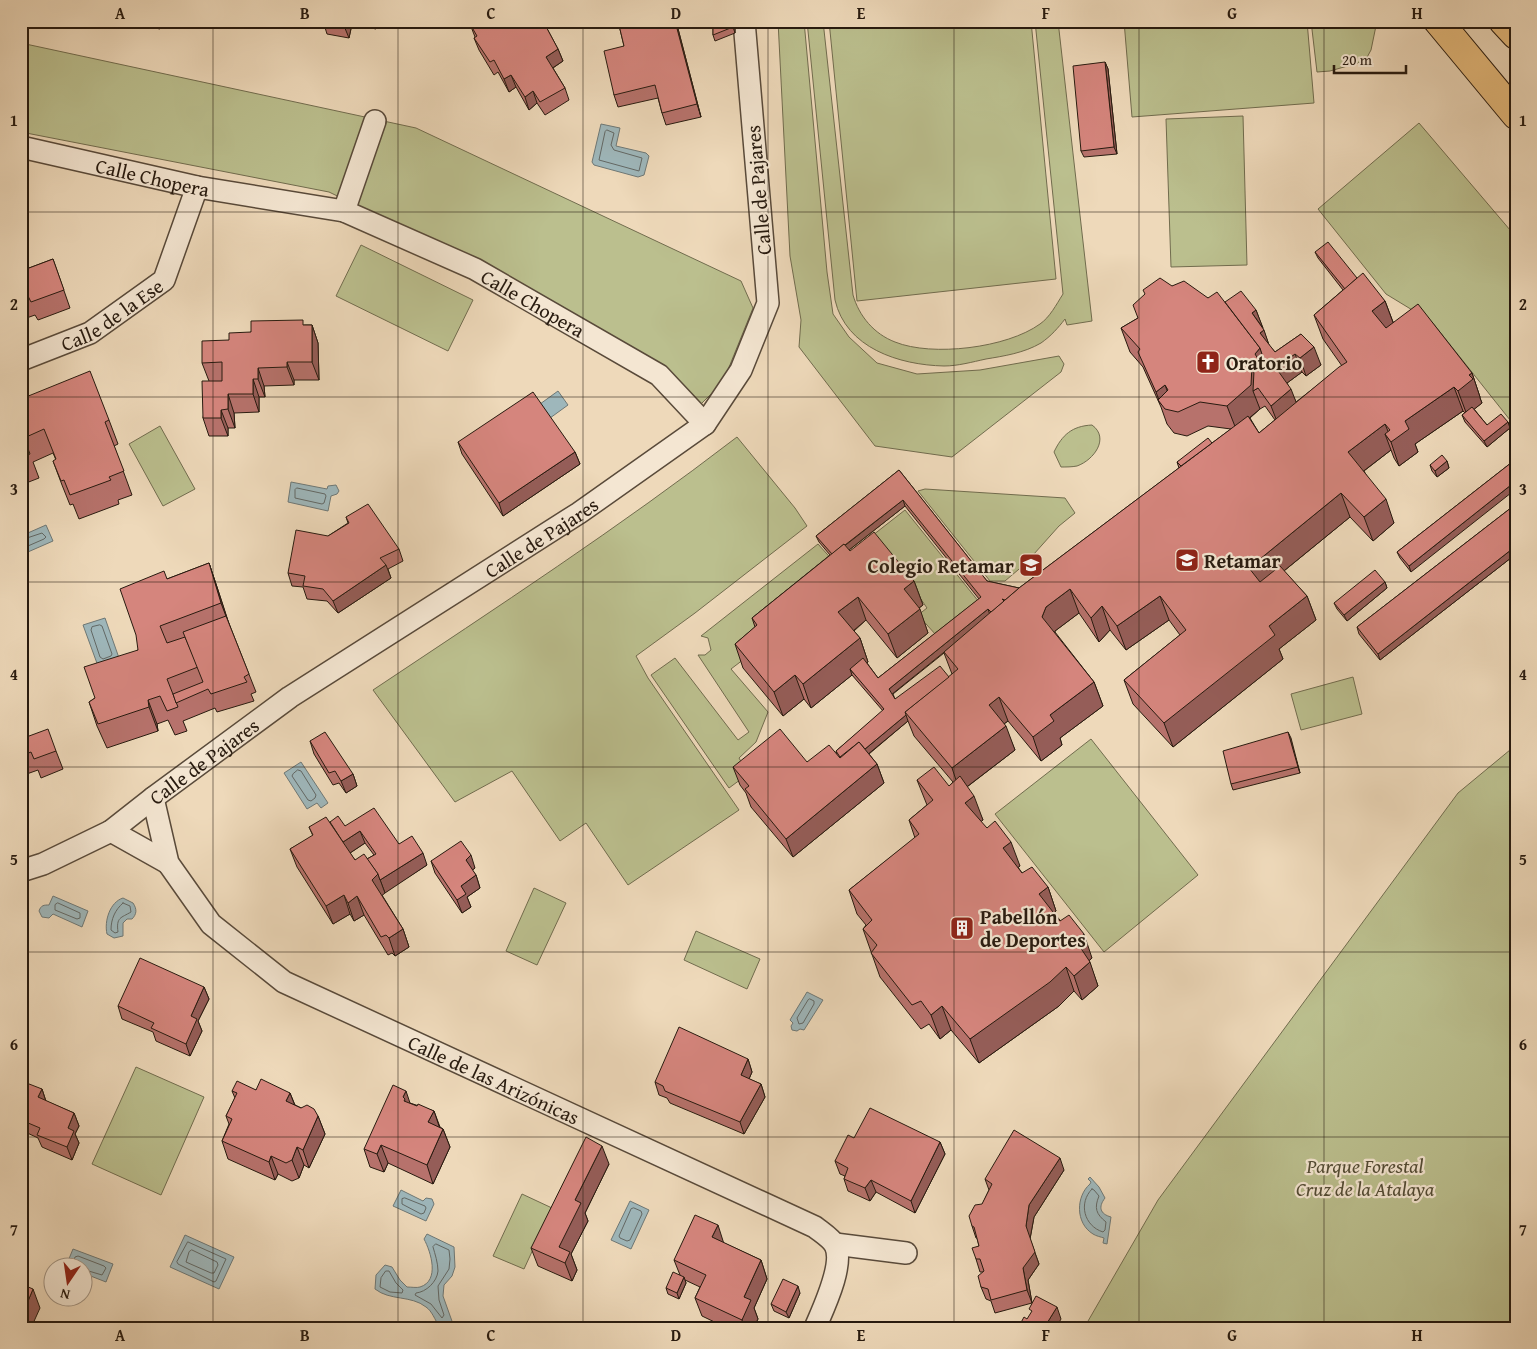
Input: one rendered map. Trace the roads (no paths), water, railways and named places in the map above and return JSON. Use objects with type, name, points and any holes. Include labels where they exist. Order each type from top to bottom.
[{"type":"highway","points":[[1438,21],[1516,115]]},
{"type":"highway","points":[[1503,21],[1516,35]]},
{"type":"street","name":"Calle de Pajares","points":[[21,872],[43,864],[111,831],[290,696],[579,513],[705,424],[741,370],[768,303],[744,21]]},
{"type":"street","points":[[344,211],[374,121]]},
{"type":"street","name":"Calle Chopera","points":[[21,147],[197,188],[344,211],[475,269],[660,375],[705,424]]},
{"type":"street","name":"Calle de la Ese","points":[[21,360],[90,333],[164,280],[197,188]]},
{"type":"street","name":"Calle de las Arizónicas","points":[[153,798],[168,863],[211,924],[284,982],[815,1226],[835,1244]]},
{"type":"street","points":[[111,831],[168,863]]},
{"type":"street","points":[[815,1328],[827,1299],[836,1269],[837,1256],[835,1244],[906,1252]]},
{"type":"water","points":[[601,124],[620,128],[616,146],[646,153],[649,156],[644,175],[638,177],[594,165],[592,162]]},
{"type":"water","points":[[558,391],[568,405],[539,426],[529,412]]},
{"type":"water","points":[[291,482],[327,489],[328,486],[336,485],[339,491],[331,496],[328,511],[288,502]]},
{"type":"water","points":[[46,525],[53,541],[21,555],[21,536]]},
{"type":"water","points":[[105,618],[119,658],[98,666],[83,625]]},
{"type":"water","points":[[301,762],[328,803],[321,808],[317,803],[307,809],[284,773]]},
{"type":"water","points":[[53,896],[88,911],[82,927],[53,914],[49,918],[42,917],[40,909],[43,906],[49,905]]},
{"type":"water","points":[[123,898],[133,903],[136,913],[132,919],[127,919],[123,923],[123,936],[114,938],[107,934],[107,918],[115,903]]},
{"type":"water","points":[[807,992],[823,1000],[804,1030],[792,1030],[791,1026],[793,1023],[790,1020]]},
{"type":"water","points":[[1090,1177],[1099,1187],[1105,1198],[1101,1204],[1102,1212],[1111,1217],[1107,1244],[1103,1243],[1104,1238],[1094,1235],[1087,1229],[1080,1217],[1080,1202],[1085,1189],[1091,1182],[1088,1179]]},
{"type":"water","points":[[401,1190],[423,1201],[426,1198],[432,1199],[434,1204],[426,1221],[393,1206]]},
{"type":"water","points":[[630,1201],[649,1210],[631,1249],[611,1240]]},
{"type":"water","points":[[427,1234],[454,1247],[455,1267],[452,1276],[444,1285],[443,1296],[453,1324],[451,1328],[439,1326],[430,1311],[420,1303],[387,1295],[375,1289],[376,1275],[385,1265],[392,1267],[407,1287],[419,1287],[426,1284],[432,1273],[431,1258],[424,1239]]},
{"type":"water","points":[[185,1235],[234,1257],[219,1289],[170,1267]]},
{"type":"water","points":[[73,1249],[92,1256],[70,1256]]},
{"type":"water","points":[[92,1256],[113,1264],[106,1282],[92,1277]]},
{"type":"place","name":"Oratorio","points":[[1208,362]]},
{"type":"place","name":"Retamar","points":[[1187,560]]},
{"type":"place","name":"Colegio Retamar","points":[[1031,565]]},
{"type":"place","name":"Pabellón de Deportes","points":[[962,928]]},
{"type":"park label","name":"Parque Forestal Cruz de la Atalaya","points":[[1365,1176]]}]
